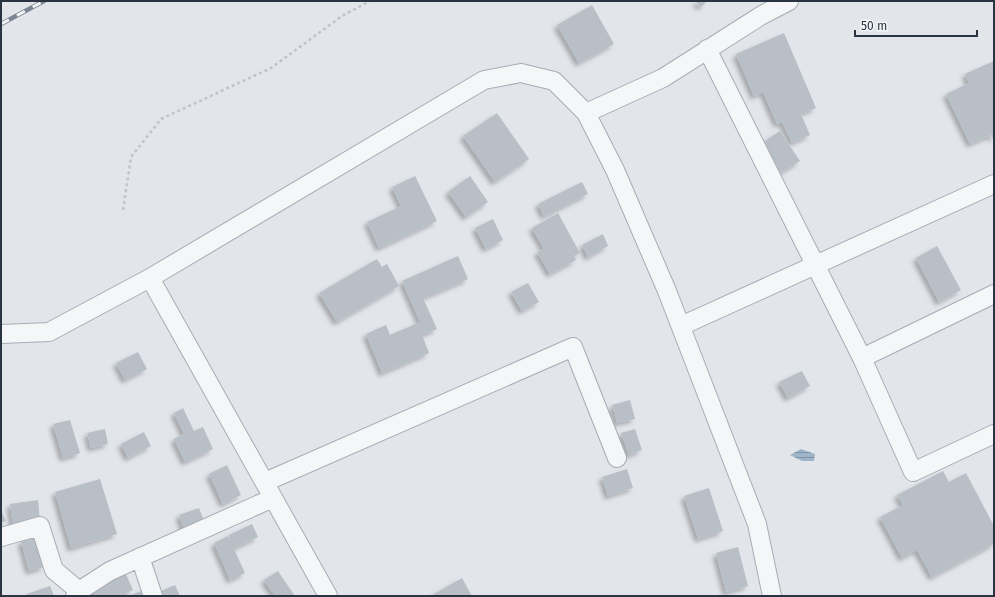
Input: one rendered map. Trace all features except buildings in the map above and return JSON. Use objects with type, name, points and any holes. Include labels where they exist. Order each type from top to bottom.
[{"type":"street","points":[[586,113],[663,78],[762,15],[789,1]]},
{"type":"street","points":[[707,49],[862,358],[913,472],[994,434]]},
{"type":"street","points":[[1,334],[50,332],[150,278],[484,80],[520,73],[554,81],[586,113],[615,170],[681,326],[757,524],[772,596]]},
{"type":"street","points":[[681,326],[994,184]]},
{"type":"street","points":[[150,278],[328,596]]},
{"type":"street","points":[[862,358],[994,294]]},
{"type":"street","points":[[1,536],[40,526],[54,570],[77,593],[110,571],[269,490],[573,347],[617,458]]},
{"type":"street","points":[[140,557],[153,596]]},
{"type":"path","points":[[123,210],[131,156],[161,119],[271,68],[342,16],[370,1]]},
{"type":"water","points":[[801,449],[815,454],[814,461],[802,461],[790,455]]},
{"type":"railway","points":[[1,24],[44,1]]}]
